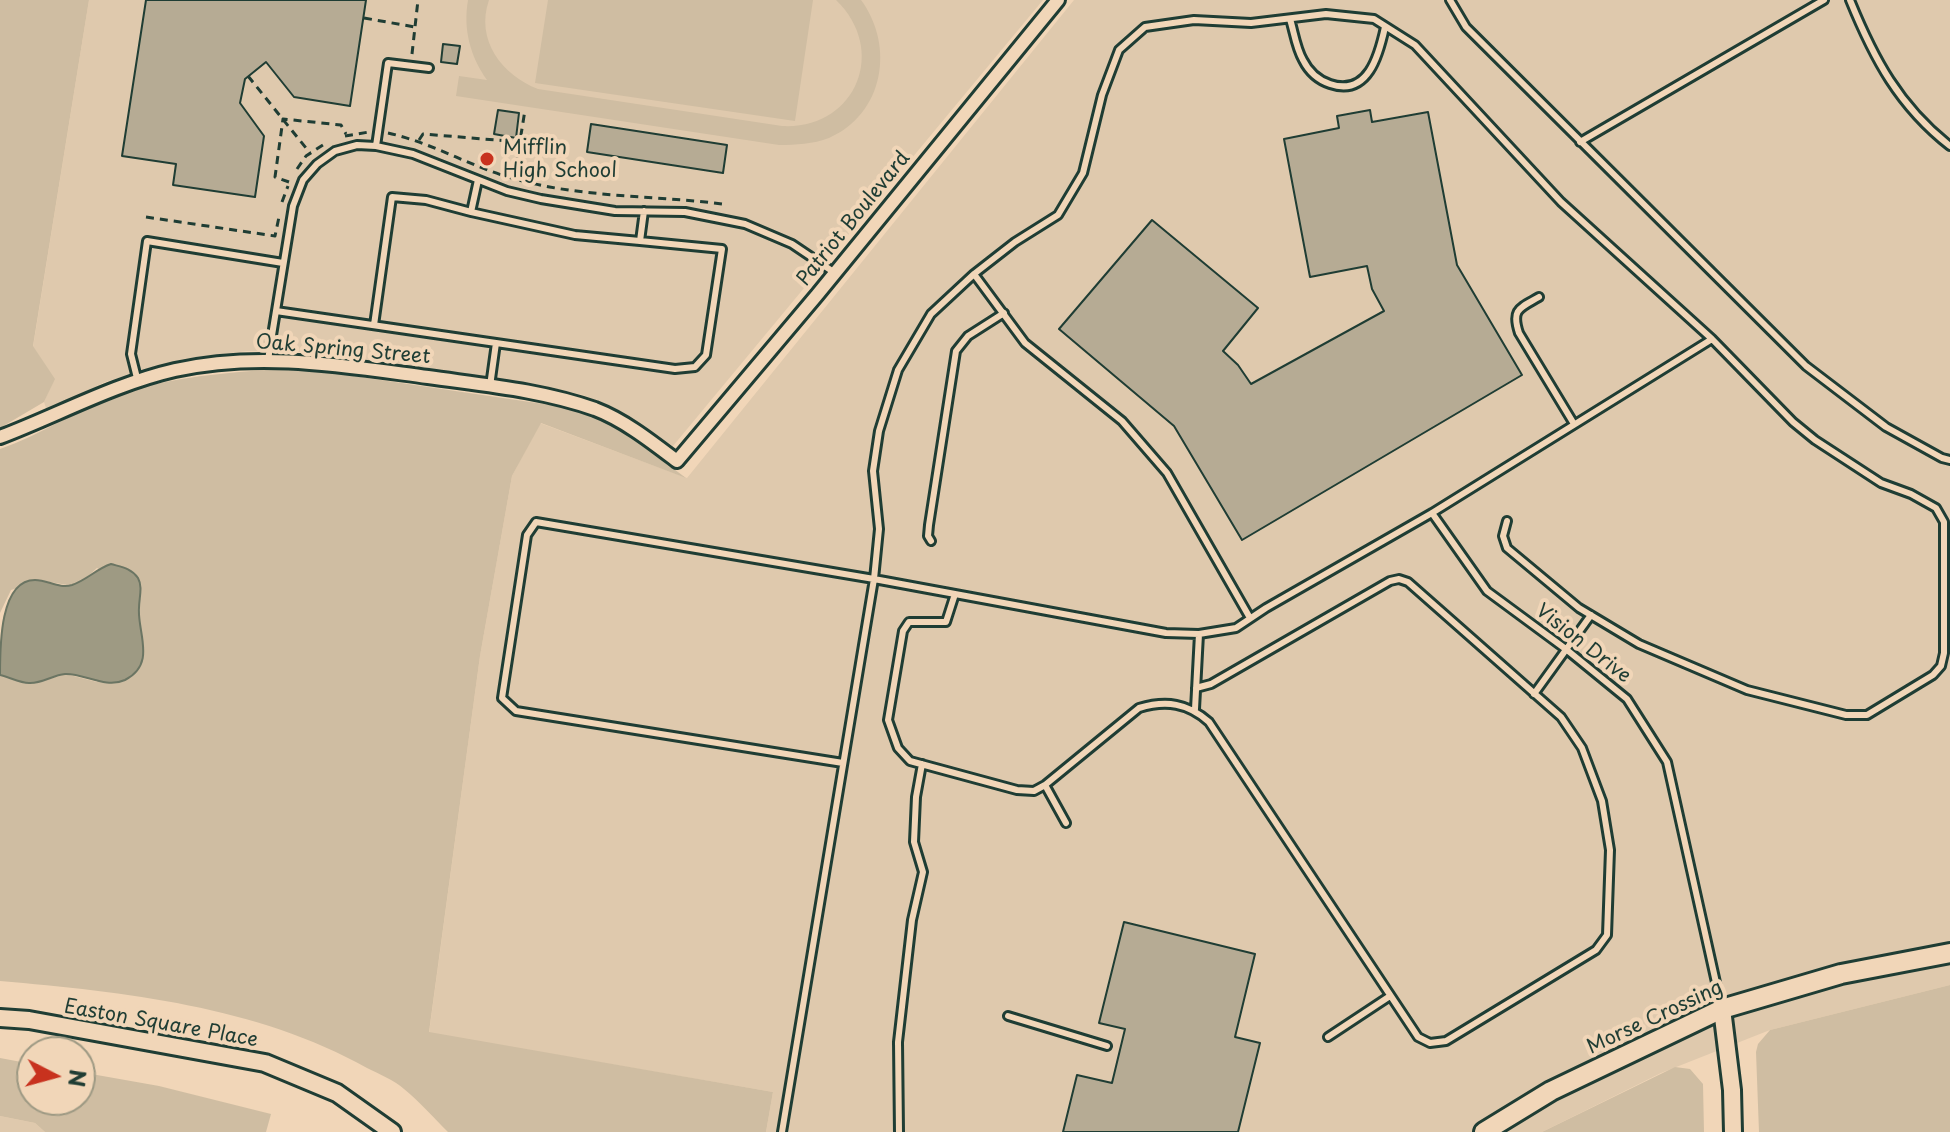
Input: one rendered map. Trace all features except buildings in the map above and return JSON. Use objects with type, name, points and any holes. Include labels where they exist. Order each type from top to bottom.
[{"type":"main road","name":"Morse Crossing","points":[[1484,1132],[1551,1091],[1722,1009],[1841,974],[1950,953]]},
{"type":"street","name":"Patriot Boulevard","points":[[677,461],[1058,0]]},
{"type":"street","name":"Oak Spring Street","points":[[0,437],[85,400],[175,370],[258,359],[337,365],[537,393],[598,410],[677,461]]},
{"type":"street","points":[[1722,1009],[1732,1090],[1733,1132]]},
{"type":"street","name":"Easton Square Place","points":[[0,1018],[104,1033],[265,1063],[337,1093],[392,1132]]},
{"type":"lane","points":[[1450,0],[1466,27],[1806,366],[1886,427],[1950,460]]},
{"type":"lane","points":[[1580,142],[1824,0]]},
{"type":"lane","points":[[1850,0],[1868,46],[1886,78],[1930,131],[1950,146]]},
{"type":"lane","points":[[782,1132],[874,579],[879,529],[873,471],[879,431],[898,370],[931,314],[1015,242],[1058,215],[1083,173],[1102,95],[1119,50],[1145,27],[1194,20],[1251,23],[1326,14],[1374,19],[1415,45],[1561,202],[1712,339],[1793,422],[1881,483],[1911,494],[1936,508],[1944,522],[1944,653],[1941,666],[1933,675],[1867,715],[1846,715],[1747,690],[1639,644],[1591,615],[1507,548],[1503,536],[1507,521]]},
{"type":"lane","points":[[1290,19],[1302,59],[1311,73],[1336,86],[1349,86],[1363,80],[1378,56],[1385,27]]},
{"type":"lane","points":[[376,146],[388,63],[429,68]]},
{"type":"lane","points":[[268,360],[293,206],[303,180],[317,164],[335,151],[357,145],[413,154],[478,180],[541,199],[615,211],[685,212],[745,224],[792,244],[835,273]]},
{"type":"lane","points":[[471,212],[478,180]]},
{"type":"lane","points":[[276,311],[675,369],[695,367],[706,355],[722,249],[575,235],[432,201],[392,197],[374,325]]},
{"type":"lane","points":[[640,241],[644,211]]},
{"type":"lane","points":[[138,382],[131,354],[147,241],[283,263]]},
{"type":"lane","points":[[974,274],[1025,343],[1122,421],[1167,473],[1250,618]]},
{"type":"lane","points":[[1539,297],[1521,308],[1515,322],[1574,424]]},
{"type":"lane","points":[[931,541],[929,525],[956,351],[968,336],[1004,313]]},
{"type":"lane","points":[[843,763],[516,711],[502,698],[527,535],[536,522],[874,579],[1166,633],[1199,634],[1236,628],[1432,513],[1712,339]]},
{"type":"lane","points":[[490,386],[496,343]]},
{"type":"lane","name":"Vision Drive","points":[[1432,513],[1487,591],[1627,699],[1667,762],[1722,1009]]},
{"type":"lane","points":[[955,594],[946,622],[909,622],[903,631],[888,720],[898,748],[910,761],[1017,790],[1034,791],[1139,708],[1158,703],[1195,709],[1209,722],[1418,1037],[1430,1043],[1446,1041],[1596,950],[1607,935],[1610,850],[1602,801],[1582,748],[1561,717],[1408,582],[1399,579],[1390,581],[1211,684],[1196,688]]},
{"type":"lane","points":[[1534,694],[1591,615]]},
{"type":"lane","points":[[1195,709],[1199,634]]},
{"type":"lane","points":[[899,1132],[900,1024],[912,920],[923,872],[914,842],[916,797],[922,764]]},
{"type":"lane","points":[[1045,785],[1066,823]]},
{"type":"lane","points":[[1328,1037],[1390,996]]},
{"type":"lane","points":[[1008,1016],[1107,1046]]},
{"type":"path","points":[[410,66],[418,0]]},
{"type":"path","points":[[364,18],[417,27]]},
{"type":"path","points":[[248,76],[310,153]]},
{"type":"path","points":[[514,179],[525,110]]},
{"type":"path","points":[[283,119],[341,125],[346,135]]},
{"type":"path","points":[[283,119],[275,177],[289,182]]},
{"type":"path","points":[[146,217],[275,236],[283,195],[310,153],[346,135],[378,131],[418,140],[514,179],[599,194],[722,204]]},
{"type":"path","points":[[418,140],[423,134],[520,142]]},
{"type":"shaded area","points":[[0,0],[89,0],[33,346],[55,379],[44,402],[0,428]]},
{"type":"shaded area","name":"Mifflin High School","points":[[89,0],[1043,0],[673,446],[611,406],[583,395],[548,387],[304,352],[247,351],[183,359],[105,382],[47,411],[44,402],[54,379],[33,347]]},
{"type":"shaded area","points":[[468,0],[489,0],[486,29],[495,54],[513,75],[538,89],[782,126],[807,124],[829,115],[845,101],[856,84],[861,63],[860,42],[852,20],[836,0],[861,0],[872,18],[878,38],[878,77],[862,113],[848,127],[823,140],[792,145],[456,96],[459,76],[487,80],[469,42],[466,21]]},
{"type":"shaded area","points":[[548,0],[813,0],[795,121],[535,83]]},
{"type":"shaded area","points":[[1074,0],[1950,0],[1950,985],[1770,1030],[1661,1073],[1542,1132],[766,1132],[773,1092],[429,1033],[480,656],[512,476],[540,423],[687,478]]},
{"type":"shaded area","points":[[264,370],[313,370],[564,407],[602,419],[686,478],[541,423],[512,476],[480,656],[429,1032],[773,1092],[766,1132],[448,1132],[396,1083],[325,1047],[281,1030],[189,1005],[0,981],[0,675],[30,684],[66,674],[97,682],[141,625],[138,609],[141,594],[97,568],[72,585],[39,581],[11,590],[0,613],[0,449],[88,407],[136,389],[190,378]]},
{"type":"shaded area","points":[[111,564],[132,572],[140,585],[143,657],[135,673],[125,680],[110,683],[72,674],[29,683],[0,675],[4,616],[15,591],[23,583],[35,580],[72,585]]},
{"type":"shaded area","points":[[1950,985],[1950,1132],[1759,1132],[1756,1052],[1758,1044],[1770,1030]]},
{"type":"shaded area","points":[[0,1058],[16,1061],[16,1116],[96,1116],[96,1075],[159,1086],[271,1114],[266,1132],[45,1132],[35,1123],[0,1116]]},
{"type":"shaded area","points":[[1675,1067],[1690,1069],[1703,1084],[1704,1132],[1542,1132]]},
{"type":"shaded area","points":[[0,1116],[35,1123],[45,1132],[0,1132]]},
{"type":"place","name":"Mifflin High School","points":[[487,159]]}]
